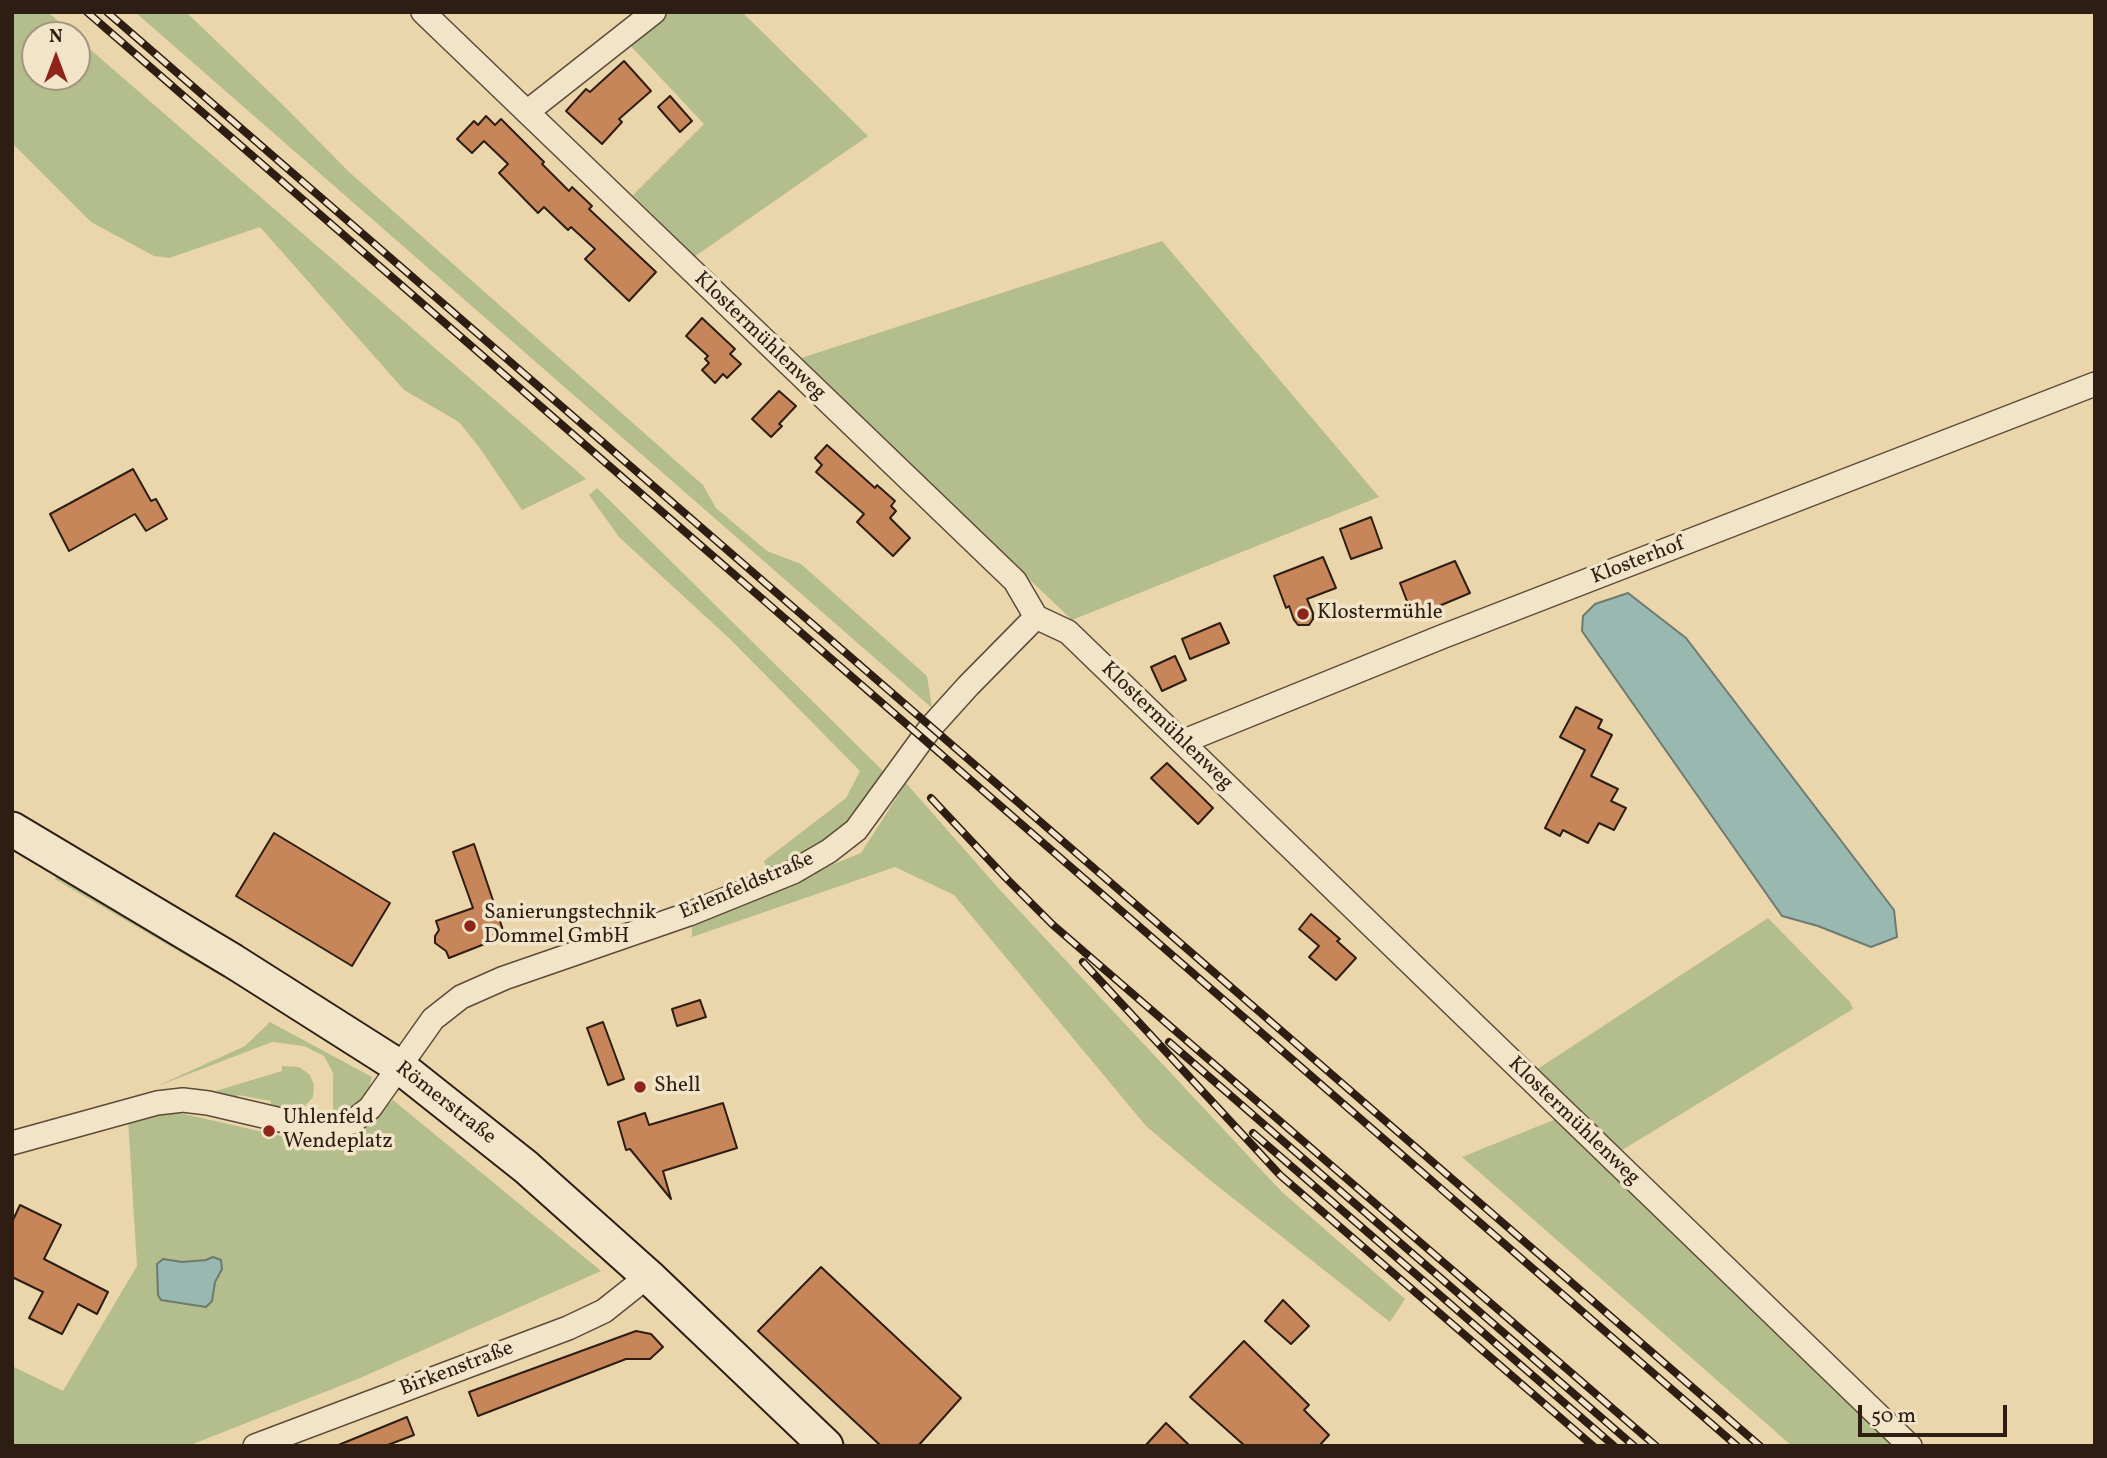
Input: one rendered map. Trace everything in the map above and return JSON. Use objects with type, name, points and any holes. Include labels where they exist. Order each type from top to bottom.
[{"type":"main road","name":"Römerstraße","points":[[12,829],[233,961],[400,1067],[526,1167],[648,1276],[826,1446]]},
{"type":"street","name":"Klostermühlenweg","points":[[423,12],[1015,581],[1036,617],[1068,632],[1910,1446]]},
{"type":"street","points":[[527,111],[654,12]]},
{"type":"street","name":"Klosterhof","points":[[1182,742],[1444,636],[2095,384]]},
{"type":"street","name":"Erlenfeldstraße","points":[[12,1143],[157,1103],[183,1100],[208,1103],[316,1128],[335,1127],[352,1122],[370,1108],[433,1019],[461,997],[504,978],[689,914],[793,872],[829,851],[856,830],[931,727],[1036,617]]},
{"type":"street","name":"Birkenstraße","points":[[255,1446],[568,1328],[604,1311],[648,1276]]},
{"type":"green space","points":[[12,12],[48,12],[58,21],[21,21],[21,91],[91,91],[91,50],[586,479],[522,510],[459,422],[404,390],[260,227],[169,258],[154,256],[91,222],[12,143]]},
{"type":"green space","points":[[135,12],[186,12],[349,172],[703,485],[716,508],[767,551],[801,564],[927,676],[932,708]]},
{"type":"green space","points":[[671,12],[742,12],[868,136],[694,257],[633,195],[704,124],[628,43]]},
{"type":"green space","points":[[1162,241],[1379,497],[1072,620],[798,359]]},
{"type":"green space","points":[[597,488],[883,771],[857,812],[833,837],[768,873],[764,861],[846,798],[860,771],[731,640],[619,537],[589,495]]},
{"type":"green space","points":[[906,783],[1000,890],[1282,1192],[1405,1299],[1390,1322],[1211,1181],[1146,1126],[954,895],[895,867],[692,937],[692,921],[861,853]]},
{"type":"green space","points":[[60,870],[293,1018],[55,879]]},
{"type":"green space","points":[[1768,918],[1850,1002],[1853,1009],[1619,1152],[1533,1072]]},
{"type":"green space","points":[[270,1022],[372,1077],[367,1096],[353,1112],[336,1117],[333,1110],[333,1073],[324,1056],[304,1046],[272,1042],[155,1087],[245,1046]]},
{"type":"green space","points":[[282,1066],[299,1067],[310,1075],[314,1085],[313,1097],[303,1108],[289,1112],[270,1107],[271,1101],[238,1095],[237,1099],[212,1092],[282,1071]]},
{"type":"green space","points":[[393,1100],[601,1271],[360,1378],[188,1446],[12,1446],[12,1366],[63,1391],[137,1266],[128,1119],[171,1111],[303,1141],[340,1137],[366,1126]]},
{"type":"green space","points":[[1556,1119],[1898,1446],[1792,1446],[1462,1157]]},
{"type":"water","points":[[1628,593],[1686,638],[1894,910],[1897,937],[1871,947],[1818,926],[1782,916],[1582,631],[1583,616],[1595,604]]},
{"type":"water","points":[[213,1257],[221,1260],[222,1269],[215,1282],[212,1301],[206,1307],[161,1300],[158,1295],[157,1264],[163,1259],[182,1262]]},
{"type":"building","points":[[624,61],[651,91],[619,119],[622,122],[602,144],[566,111],[586,89],[590,92]]},
{"type":"building","points":[[670,96],[692,121],[680,132],[658,107]]},
{"type":"building","points":[[486,116],[495,125],[501,119],[569,191],[572,187],[592,206],[589,209],[656,272],[629,301],[585,259],[595,249],[571,227],[568,230],[544,207],[538,213],[499,173],[508,164],[484,141],[472,153],[457,139],[474,121],[478,125]]},
{"type":"building","points":[[702,318],[735,349],[730,354],[741,364],[727,378],[723,374],[715,383],[702,370],[709,363],[705,359],[708,356],[686,336]]},
{"type":"building","points":[[779,391],[796,406],[771,437],[752,419]]},
{"type":"building","points":[[827,445],[875,488],[877,485],[895,501],[891,506],[896,511],[890,518],[910,538],[893,556],[857,522],[864,514],[816,472],[822,465],[815,458]]},
{"type":"building","points":[[133,469],[151,501],[156,499],[167,519],[146,531],[135,514],[69,551],[50,514]]},
{"type":"building","points":[[1371,517],[1382,548],[1351,559],[1340,529]]},
{"type":"building","points":[[1323,557],[1336,588],[1307,599],[1313,619],[1309,625],[1298,625],[1289,606],[1286,608],[1274,576]]},
{"type":"building","points":[[1455,561],[1470,593],[1413,617],[1400,583]]},
{"type":"building","points":[[1220,623],[1229,643],[1190,659],[1182,639]]},
{"type":"building","points":[[1175,656],[1186,680],[1162,691],[1151,667]]},
{"type":"building","points":[[1576,707],[1602,720],[1598,728],[1612,735],[1591,776],[1618,789],[1611,801],[1626,808],[1614,830],[1599,823],[1588,843],[1563,830],[1560,836],[1545,828],[1585,750],[1560,737]]},
{"type":"building","points":[[1167,763],[1213,808],[1198,824],[1151,778]]},
{"type":"building","points":[[274,833],[390,903],[352,966],[236,896]]},
{"type":"building","name":"Sanierungstechnik Dommel GmbH","points":[[474,844],[505,936],[449,958],[446,951],[435,943],[439,930],[436,921],[473,908],[453,852]]},
{"type":"building","points":[[1311,914],[1340,939],[1337,941],[1356,958],[1336,980],[1309,957],[1319,946],[1299,929]]},
{"type":"building","points":[[700,1000],[706,1017],[677,1026],[672,1009]]},
{"type":"building","points":[[603,1022],[624,1079],[608,1085],[587,1028]]},
{"type":"building","points":[[723,1103],[737,1148],[663,1171],[671,1199],[630,1149],[626,1150],[618,1122],[645,1113],[649,1125]]},
{"type":"building","points":[[20,1205],[61,1225],[44,1259],[108,1292],[97,1314],[78,1304],[62,1334],[29,1318],[43,1292],[12,1277],[12,1222]]},
{"type":"building","points":[[821,1267],[961,1398],[918,1446],[881,1446],[758,1331]]},
{"type":"building","points":[[1283,1300],[1309,1326],[1291,1344],[1265,1321]]},
{"type":"building","points":[[636,1331],[651,1334],[663,1347],[650,1359],[626,1359],[478,1416],[469,1392]]},
{"type":"building","points":[[1244,1341],[1309,1405],[1304,1410],[1329,1435],[1319,1446],[1245,1446],[1190,1397]]},
{"type":"building","points":[[407,1417],[414,1435],[385,1446],[336,1446]]},
{"type":"building","points":[[1166,1423],[1190,1446],[1145,1446]]},
{"type":"railway","points":[[87,12],[1737,1446]]},
{"type":"railway","points":[[107,12],[1760,1446]]},
{"type":"railway","points":[[931,798],[1053,925],[1656,1446]]},
{"type":"railway","points":[[1083,962],[1280,1175],[1593,1446]]},
{"type":"railway","points":[[1169,1042],[1634,1446]]},
{"type":"railway","points":[[1253,1133],[1614,1446]]},
{"type":"place","name":"Klostermühle","points":[[1303,614]]},
{"type":"place","name":"Sanierungstechnik Dommel GmbH","points":[[470,926]]},
{"type":"place","name":"Shell","points":[[640,1087]]},
{"type":"place","name":"Uhlenfeld Wendeplatz","points":[[269,1131]]}]
